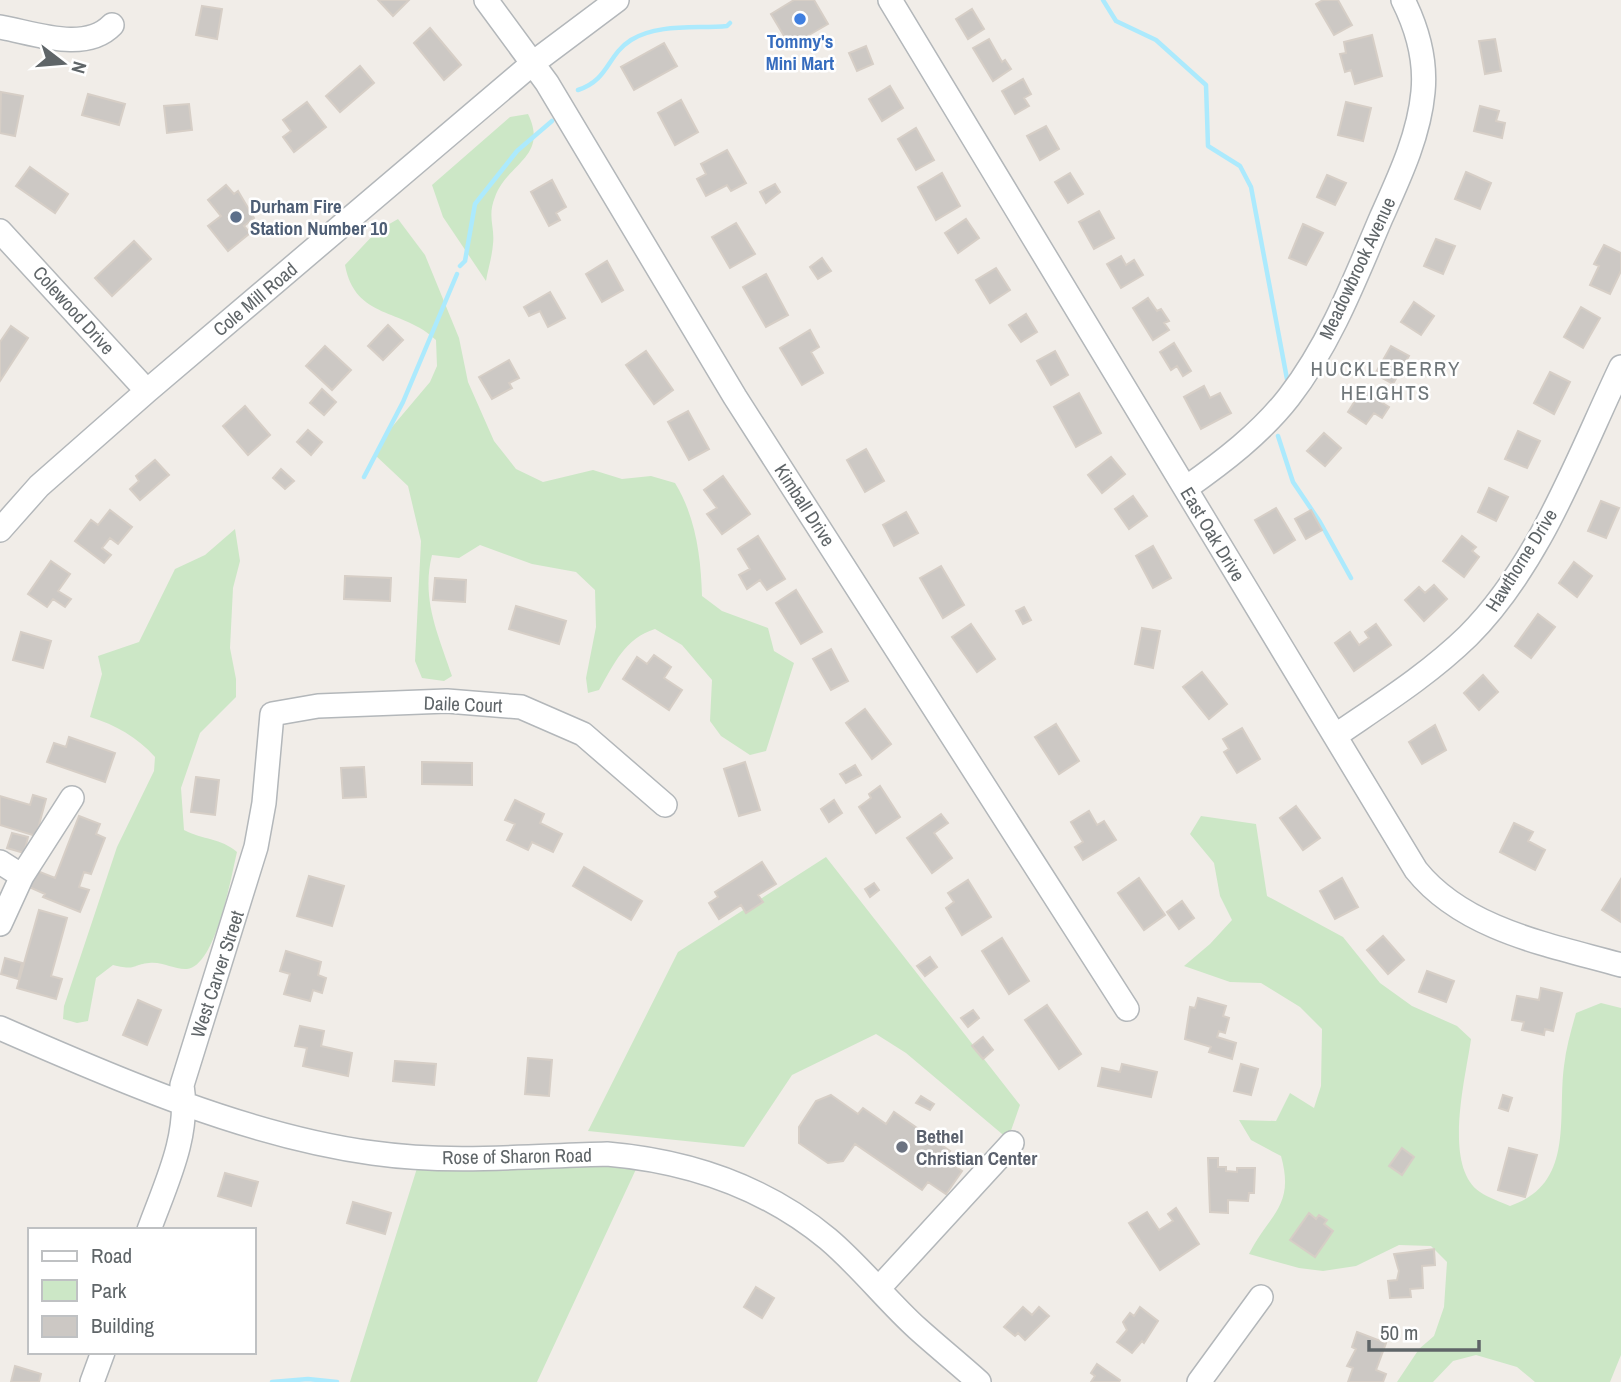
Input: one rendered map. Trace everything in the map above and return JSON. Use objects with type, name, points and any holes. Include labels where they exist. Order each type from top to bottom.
[{"type":"street","name":"Kimball Drive","points":[[486,0],[533,63],[596,163],[735,397],[1127,1009]]},
{"type":"street","name":"Cole Mill Road","points":[[0,530],[39,486],[147,391],[533,63],[617,0]]},
{"type":"street","name":"East Oak Drive","points":[[890,0],[1416,870],[1437,895],[1477,919],[1621,965]]},
{"type":"street","name":"Meadowbrook Avenue","points":[[1186,488],[1251,437],[1289,397],[1329,332],[1373,237],[1414,137],[1423,93],[1421,52],[1403,0]]},
{"type":"street","points":[[0,27],[79,40],[94,38],[112,25]]},
{"type":"street","name":"Colewood Drive","points":[[0,231],[147,391]]},
{"type":"street","name":"Hawthorne Drive","points":[[1335,736],[1421,675],[1467,637],[1489,613],[1510,584],[1552,511],[1621,367]]},
{"type":"street","name":"Daile Court","points":[[272,714],[318,706],[447,701],[521,707],[583,734],[614,758],[664,805]]},
{"type":"street","name":"West Carver Street","points":[[150,1228],[185,1121],[182,1085],[225,954],[261,826],[272,714]]},
{"type":"street","points":[[0,924],[23,876],[72,798]]},
{"type":"street","points":[[0,862],[23,876]]},
{"type":"street","name":"Rose of Sharon Road","points":[[0,1028],[185,1102],[297,1137],[373,1153],[452,1159],[607,1154],[661,1160],[731,1181],[761,1195],[828,1240],[918,1329],[979,1382]]},
{"type":"street","points":[[879,1288],[1012,1143]]},
{"type":"street","points":[[1199,1382],[1261,1297]]},
{"type":"street","points":[[92,1382],[102,1354]]},
{"type":"green space","points":[[528,114],[533,129],[530,150],[501,185],[493,204],[493,244],[486,281],[443,217],[432,185],[510,117]]},
{"type":"green space","points":[[398,219],[425,255],[459,338],[468,382],[494,441],[516,469],[543,482],[593,470],[622,479],[651,476],[675,483],[693,524],[702,596],[722,611],[768,628],[774,651],[794,663],[766,751],[750,755],[721,736],[710,721],[712,680],[682,645],[655,629],[628,645],[599,690],[588,693],[586,678],[596,627],[595,590],[576,572],[532,564],[480,545],[459,558],[432,555],[429,571],[430,602],[452,676],[444,681],[422,678],[415,661],[421,541],[408,486],[375,455],[392,427],[430,382],[437,366],[436,340],[423,330],[369,304],[350,283],[345,265],[377,231]]},
{"type":"green space","points":[[235,529],[240,561],[233,588],[230,648],[236,679],[236,697],[200,733],[181,788],[184,830],[225,844],[237,852],[221,919],[206,953],[197,964],[187,969],[154,963],[130,968],[113,965],[96,978],[88,1021],[77,1023],[63,1019],[64,1006],[117,847],[154,771],[155,757],[141,743],[117,728],[90,717],[102,674],[98,656],[139,642],[175,569],[205,555]]},
{"type":"green space","points":[[1201,816],[1256,824],[1267,896],[1343,937],[1380,983],[1412,1006],[1457,1026],[1471,1039],[1459,1120],[1459,1142],[1468,1180],[1491,1198],[1510,1206],[1531,1196],[1545,1182],[1554,1166],[1559,1147],[1564,1066],[1576,1013],[1601,1003],[1621,1008],[1621,1355],[1610,1382],[1535,1382],[1517,1367],[1476,1355],[1453,1361],[1433,1382],[1397,1382],[1419,1349],[1434,1336],[1444,1307],[1447,1262],[1431,1246],[1399,1245],[1356,1266],[1323,1271],[1299,1268],[1249,1254],[1283,1198],[1285,1173],[1281,1156],[1251,1140],[1239,1120],[1276,1121],[1290,1093],[1314,1108],[1321,1086],[1322,1029],[1300,1007],[1261,983],[1230,982],[1184,966],[1210,944],[1232,920],[1220,896],[1214,863],[1190,834]]},
{"type":"green space","points":[[826,857],[1020,1105],[1008,1139],[906,1053],[876,1034],[792,1075],[744,1147],[588,1131],[678,952]]},
{"type":"green space","points":[[418,1165],[637,1167],[537,1382],[350,1382]]},
{"type":"building","points":[[378,0],[409,0],[393,16]]},
{"type":"building","name":"Tommy's Mini Mart","points":[[794,0],[814,0],[828,24],[790,46],[771,14]]},
{"type":"building","points":[[1323,0],[1338,0],[1352,25],[1334,35],[1316,4]]},
{"type":"building","points":[[202,6],[222,9],[217,39],[196,35]]},
{"type":"building","points":[[972,9],[984,29],[968,39],[956,19]]},
{"type":"building","points":[[430,28],[461,65],[444,80],[414,43]]},
{"type":"building","points":[[1372,35],[1382,76],[1355,84],[1351,70],[1345,72],[1340,54],[1346,53],[1344,42]]},
{"type":"building","points":[[989,39],[1002,62],[1005,60],[1011,69],[993,81],[973,48]]},
{"type":"building","points":[[1495,39],[1501,71],[1485,74],[1479,41]]},
{"type":"building","points":[[664,43],[677,66],[634,90],[621,67]]},
{"type":"building","points":[[866,46],[873,64],[857,71],[849,53]]},
{"type":"building","points":[[360,66],[374,83],[340,112],[326,96]]},
{"type":"building","points":[[1023,79],[1031,94],[1024,98],[1029,106],[1015,114],[1002,91]]},
{"type":"building","points":[[890,86],[903,108],[882,121],[869,99]]},
{"type":"building","points":[[1,92],[23,96],[15,136],[0,133]]},
{"type":"building","points":[[88,94],[125,104],[119,125],[82,115]]},
{"type":"building","points":[[681,100],[698,132],[675,145],[658,113]]},
{"type":"building","points":[[307,102],[326,127],[294,152],[283,137],[291,131],[283,120]]},
{"type":"building","points":[[1346,102],[1371,108],[1363,141],[1338,135]]},
{"type":"building","points":[[189,104],[192,130],[167,133],[164,106]]},
{"type":"building","points":[[1480,106],[1499,111],[1496,121],[1505,123],[1502,138],[1474,131]]},
{"type":"building","points":[[1046,126],[1059,149],[1040,160],[1027,136]]},
{"type":"building","points":[[916,128],[934,160],[916,170],[898,139]]},
{"type":"building","points":[[727,150],[746,183],[731,191],[727,185],[706,196],[697,179],[706,174],[701,164]]},
{"type":"building","points":[[30,167],[68,194],[55,213],[16,186]]},
{"type":"building","points":[[1466,172],[1491,183],[1480,209],[1455,199]]},
{"type":"building","points":[[942,173],[960,206],[936,220],[918,187]]},
{"type":"building","points":[[1070,173],[1083,194],[1068,203],[1055,182]]},
{"type":"building","points":[[1327,175],[1346,183],[1335,205],[1317,197]]},
{"type":"building","points":[[552,180],[566,207],[556,213],[560,220],[549,226],[531,192]]},
{"type":"building","points":[[775,184],[780,192],[766,203],[760,192]]},
{"type":"building","name":"Durham Fire Station Number 10","points":[[226,185],[234,194],[238,191],[254,218],[244,226],[250,233],[228,251],[208,226],[221,216],[208,200]]},
{"type":"building","points":[[1099,211],[1114,238],[1094,249],[1079,222]]},
{"type":"building","points":[[966,219],[979,238],[958,253],[945,233]]},
{"type":"building","points":[[736,223],[755,254],[730,268],[712,237]]},
{"type":"building","points":[[1303,224],[1323,233],[1306,265],[1289,258]]},
{"type":"building","points":[[1436,239],[1455,246],[1443,274],[1424,266]]},
{"type":"building","points":[[134,241],[151,259],[112,296],[95,278]]},
{"type":"building","points":[[1604,245],[1621,253],[1621,271],[1610,294],[1590,285],[1599,266],[1594,264]]},
{"type":"building","points":[[1121,256],[1126,265],[1134,260],[1143,275],[1121,288],[1107,264]]},
{"type":"building","points":[[822,258],[831,271],[818,279],[810,267]]},
{"type":"building","points":[[607,261],[623,290],[602,302],[586,274]]},
{"type":"building","points":[[996,268],[1010,290],[990,303],[976,280]]},
{"type":"building","points":[[766,274],[788,315],[766,327],[743,287]]},
{"type":"building","points":[[550,292],[565,318],[548,327],[540,311],[529,316],[524,307]]},
{"type":"building","points":[[1148,298],[1157,311],[1161,309],[1169,321],[1164,323],[1169,330],[1153,340],[1133,308]]},
{"type":"building","points":[[1414,302],[1434,316],[1421,335],[1401,322]]},
{"type":"building","points":[[1581,307],[1600,318],[1583,348],[1564,337]]},
{"type":"building","points":[[1026,314],[1037,332],[1021,342],[1009,325]]},
{"type":"building","points":[[388,325],[403,340],[383,360],[368,346]]},
{"type":"building","points":[[11,326],[28,338],[0,381],[0,342]]},
{"type":"building","points":[[810,330],[819,347],[811,352],[823,373],[802,385],[780,348]]},
{"type":"building","points":[[1174,343],[1191,371],[1183,376],[1177,366],[1171,370],[1160,352]]},
{"type":"building","points":[[325,346],[351,370],[332,390],[306,366]]},
{"type":"building","points":[[1391,346],[1409,356],[1393,384],[1375,374]]},
{"type":"building","points":[[646,351],[673,390],[654,404],[626,365]]},
{"type":"building","points":[[1055,351],[1068,375],[1051,385],[1037,361]]},
{"type":"building","points":[[509,360],[519,378],[509,383],[512,388],[492,399],[479,377]]},
{"type":"building","points":[[1550,372],[1570,382],[1554,414],[1534,403]]},
{"type":"building","points":[[1204,386],[1210,398],[1220,393],[1231,413],[1201,429],[1184,397]]},
{"type":"building","points":[[322,389],[336,402],[324,415],[310,403]]},
{"type":"building","points":[[1362,390],[1389,407],[1382,418],[1374,413],[1366,424],[1348,412]]},
{"type":"building","points":[[1079,393],[1101,433],[1076,447],[1054,407]]},
{"type":"building","points":[[245,406],[270,435],[248,455],[223,426]]},
{"type":"building","points":[[688,411],[709,449],[689,460],[668,422]]},
{"type":"building","points":[[308,430],[322,442],[311,455],[297,442]]},
{"type":"building","points":[[1518,431],[1540,441],[1527,468],[1505,459]]},
{"type":"building","points":[[1324,433],[1341,448],[1325,466],[1307,451]]},
{"type":"building","points":[[866,449],[884,481],[865,492],[847,460]]},
{"type":"building","points":[[1111,457],[1125,474],[1102,493],[1088,475]]},
{"type":"building","points":[[155,460],[169,475],[140,500],[130,489],[139,481],[136,476]]},
{"type":"building","points":[[281,469],[294,481],[285,489],[273,478]]},
{"type":"building","points":[[723,476],[750,514],[722,534],[707,514],[717,508],[704,490]]},
{"type":"building","points":[[1489,488],[1508,497],[1496,521],[1478,512]]},
{"type":"building","points":[[1133,496],[1147,516],[1129,529],[1115,509]]},
{"type":"building","points":[[1601,501],[1619,508],[1606,538],[1588,531]]},
{"type":"building","points":[[1276,508],[1295,540],[1274,553],[1255,520]]},
{"type":"building","points":[[110,510],[132,527],[118,544],[110,538],[102,548],[111,555],[104,563],[75,541],[91,520],[98,525]]},
{"type":"building","points":[[1311,510],[1322,530],[1306,539],[1295,519]]},
{"type":"building","points":[[906,512],[918,533],[894,546],[883,525]]},
{"type":"building","points":[[758,536],[785,579],[767,590],[760,580],[747,589],[739,575],[750,569],[738,549]]},
{"type":"building","points":[[1462,536],[1476,547],[1472,551],[1479,557],[1464,577],[1443,561]]},
{"type":"building","points":[[1153,546],[1171,578],[1153,588],[1136,556]]},
{"type":"building","points":[[51,561],[70,574],[58,591],[71,599],[65,607],[53,599],[47,607],[28,594]]},
{"type":"building","points":[[1574,562],[1592,576],[1577,597],[1559,583]]},
{"type":"building","points":[[941,566],[964,605],[943,618],[920,578]]},
{"type":"building","points":[[345,576],[391,578],[390,601],[344,599]]},
{"type":"building","points":[[435,578],[466,580],[465,602],[433,600]]},
{"type":"building","points":[[1434,585],[1447,599],[1424,621],[1405,600],[1419,587],[1425,593]]},
{"type":"building","points":[[796,590],[822,632],[801,644],[776,603]]},
{"type":"building","points":[[516,606],[566,621],[559,644],[509,629]]},
{"type":"building","points":[[1024,607],[1031,620],[1023,624],[1016,611]]},
{"type":"building","points":[[1538,614],[1555,627],[1531,658],[1515,646]]},
{"type":"building","points":[[971,624],[995,659],[977,672],[952,637]]},
{"type":"building","points":[[1376,624],[1391,645],[1354,671],[1335,643],[1350,632],[1359,645],[1369,638],[1365,632]]},
{"type":"building","points":[[1142,628],[1160,631],[1153,668],[1135,664]]},
{"type":"building","points":[[21,632],[51,641],[43,668],[13,660]]},
{"type":"building","points":[[831,649],[848,681],[831,690],[813,659]]},
{"type":"building","points":[[654,655],[671,667],[664,678],[682,690],[669,710],[623,679],[637,657],[647,664]]},
{"type":"building","points":[[1202,672],[1227,704],[1209,719],[1183,687]]},
{"type":"building","points":[[1483,675],[1498,692],[1479,710],[1464,693]]},
{"type":"building","points":[[865,709],[891,744],[872,759],[846,723]]},
{"type":"building","points":[[1056,724],[1079,761],[1059,774],[1035,737]]},
{"type":"building","points":[[1435,725],[1446,750],[1422,764],[1409,742]]},
{"type":"building","points":[[1242,728],[1260,759],[1237,773],[1224,752],[1229,749],[1223,739]]},
{"type":"building","points":[[69,737],[115,753],[105,782],[47,762],[54,743],[66,747]]},
{"type":"building","points":[[422,762],[472,763],[472,785],[422,784]]},
{"type":"building","points":[[745,762],[760,810],[739,816],[724,769]]},
{"type":"building","points":[[855,765],[861,775],[846,783],[840,774]]},
{"type":"building","points":[[364,767],[366,797],[343,798],[341,768]]},
{"type":"building","points":[[196,777],[219,780],[215,815],[191,812]]},
{"type":"building","points":[[880,786],[900,817],[876,833],[859,807],[871,798],[869,794]]},
{"type":"building","points":[[33,795],[46,799],[36,836],[0,825],[0,796],[30,805]]},
{"type":"building","points":[[515,800],[544,814],[540,823],[562,834],[553,852],[532,842],[528,850],[507,840],[515,824],[505,820]]},
{"type":"building","points":[[834,800],[842,813],[829,822],[821,809]]},
{"type":"building","points":[[1296,806],[1320,838],[1303,850],[1280,818]]},
{"type":"building","points":[[1089,811],[1097,825],[1104,821],[1116,840],[1083,860],[1075,847],[1083,842],[1071,822]]},
{"type":"building","points":[[941,814],[948,823],[934,833],[952,858],[932,873],[907,838]]},
{"type":"building","points":[[79,816],[100,824],[96,834],[105,838],[91,874],[84,872],[79,887],[89,890],[80,912],[43,897],[45,894],[29,887],[35,870],[55,878]]},
{"type":"building","points":[[1514,823],[1533,832],[1528,841],[1545,850],[1535,870],[1500,852]]},
{"type":"building","points":[[12,833],[28,837],[24,853],[7,848]]},
{"type":"building","points":[[762,862],[776,884],[758,895],[763,902],[746,913],[741,905],[719,919],[709,903],[718,897],[715,892]]},
{"type":"building","points":[[584,867],[642,901],[631,920],[573,886]]},
{"type":"building","points":[[309,876],[344,886],[332,926],[297,916]]},
{"type":"building","points":[[1139,878],[1165,915],[1144,930],[1118,893]]},
{"type":"building","points":[[1342,878],[1358,907],[1335,919],[1320,891]]},
{"type":"building","points":[[1621,879],[1621,922],[1602,910]]},
{"type":"building","points":[[968,880],[991,917],[962,935],[946,908],[954,902],[948,893]]},
{"type":"building","points":[[874,883],[879,890],[870,897],[865,889]]},
{"type":"building","points":[[1182,901],[1194,918],[1179,929],[1167,912]]},
{"type":"building","points":[[39,910],[67,918],[51,976],[62,979],[56,999],[17,988]]},
{"type":"building","points":[[1383,936],[1404,960],[1388,974],[1367,950]]},
{"type":"building","points":[[1002,938],[1029,981],[1009,994],[982,951]]},
{"type":"building","points":[[286,951],[321,962],[318,975],[326,978],[322,993],[313,990],[310,1001],[284,994],[290,974],[280,971]]},
{"type":"building","points":[[930,957],[937,967],[925,976],[917,966]]},
{"type":"building","points":[[5,958],[22,963],[18,979],[1,974]]},
{"type":"building","points":[[1427,971],[1454,981],[1446,1002],[1419,992]]},
{"type":"building","points":[[1541,988],[1562,993],[1553,1031],[1545,1029],[1544,1035],[1522,1030],[1524,1022],[1512,1020],[1517,996],[1539,1000]]},
{"type":"building","points":[[1198,998],[1226,1006],[1223,1016],[1229,1018],[1225,1033],[1219,1031],[1217,1037],[1236,1043],[1232,1059],[1209,1052],[1211,1047],[1185,1039],[1190,1007],[1195,1008]]},
{"type":"building","points":[[138,1000],[161,1010],[147,1045],[123,1035]]},
{"type":"building","points":[[1047,1005],[1081,1054],[1059,1069],[1025,1020]]},
{"type":"building","points":[[973,1010],[979,1018],[968,1027],[961,1018]]},
{"type":"building","points":[[300,1026],[324,1031],[321,1046],[352,1053],[348,1076],[303,1066],[307,1048],[295,1046]]},
{"type":"building","points":[[983,1037],[993,1050],[983,1059],[972,1046]]},
{"type":"building","points":[[528,1058],[552,1060],[549,1096],[525,1094]]},
{"type":"building","points":[[395,1061],[436,1064],[434,1085],[393,1081]]},
{"type":"building","points":[[1122,1064],[1157,1072],[1151,1097],[1098,1086],[1102,1068],[1120,1072]]},
{"type":"building","points":[[1241,1064],[1258,1069],[1251,1095],[1234,1091]]},
{"type":"building","name":"Bethel Christian Center","points":[[831,1095],[858,1114],[863,1108],[886,1124],[894,1112],[950,1151],[944,1159],[962,1171],[946,1194],[928,1182],[922,1190],[855,1144],[843,1161],[828,1163],[799,1143],[799,1127],[816,1101]]},
{"type":"building","points":[[1503,1095],[1512,1098],[1508,1111],[1499,1108]]},
{"type":"building","points":[[921,1096],[934,1104],[930,1110],[916,1103]]},
{"type":"building","points":[[1402,1148],[1414,1157],[1402,1175],[1389,1166]]},
{"type":"building","points":[[1509,1148],[1537,1155],[1525,1197],[1498,1190]]},
{"type":"building","points":[[1208,1158],[1218,1158],[1218,1167],[1226,1167],[1226,1171],[1237,1172],[1237,1168],[1255,1168],[1254,1193],[1249,1193],[1248,1201],[1228,1200],[1228,1213],[1210,1212]]},
{"type":"building","points":[[225,1173],[258,1182],[251,1206],[218,1196]]},
{"type":"building","points":[[353,1202],[391,1213],[385,1234],[347,1223]]},
{"type":"building","points":[[1176,1208],[1199,1244],[1160,1270],[1129,1223],[1147,1212],[1159,1230],[1173,1221],[1168,1214]]},
{"type":"building","points":[[1309,1213],[1316,1219],[1319,1215],[1327,1220],[1324,1224],[1333,1231],[1315,1257],[1290,1240]]},
{"type":"building","points":[[1434,1249],[1435,1265],[1422,1266],[1423,1288],[1410,1289],[1411,1297],[1390,1298],[1388,1281],[1397,1280],[1399,1271],[1394,1254]]},
{"type":"building","points":[[756,1287],[774,1298],[762,1318],[744,1307]]},
{"type":"building","points":[[1023,1307],[1032,1315],[1039,1307],[1049,1316],[1025,1340],[1018,1333],[1015,1336],[1004,1327]]},
{"type":"building","points":[[1140,1307],[1158,1321],[1144,1343],[1142,1341],[1132,1353],[1117,1342],[1127,1330],[1123,1322],[1130,1313],[1134,1316]]},
{"type":"building","points":[[1357,1332],[1386,1343],[1376,1370],[1386,1374],[1383,1382],[1348,1382],[1353,1368],[1347,1366],[1356,1349],[1352,1347]]},
{"type":"building","points":[[1097,1364],[1120,1380],[1119,1382],[1091,1382],[1095,1376],[1091,1373]]},
{"type":"building","points":[[15,1366],[41,1374],[39,1382],[11,1382]]},
{"type":"waterway","points":[[1103,0],[1116,21],[1156,40],[1206,85],[1208,146],[1240,166],[1251,187],[1287,379]]},
{"type":"waterway","points":[[578,90],[596,80],[623,46],[642,35],[665,29],[727,26],[730,23]]},
{"type":"waterway","points":[[460,266],[465,261],[475,204],[517,151],[552,121]]},
{"type":"waterway","points":[[364,477],[403,402],[457,274]]},
{"type":"waterway","points":[[1278,436],[1293,482],[1320,522],[1351,578]]},
{"type":"waterway","points":[[272,1382],[308,1379],[337,1382]]},
{"type":"place","name":"Tommy's Mini Mart","points":[[800,19]]},
{"type":"place","name":"Durham Fire Station Number 10","points":[[236,217]]},
{"type":"place","name":"Bethel Christian Center","points":[[902,1147]]},
{"type":"district","name":"HUCKLEBERRY HEIGHTS","points":[[1386,380]]}]
